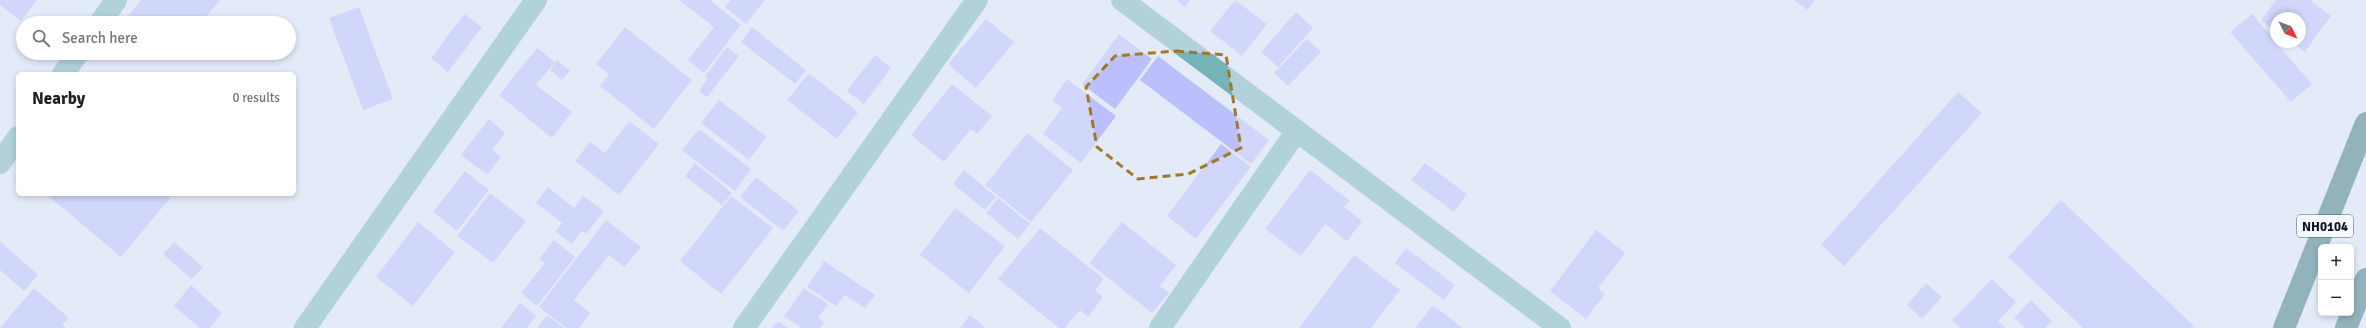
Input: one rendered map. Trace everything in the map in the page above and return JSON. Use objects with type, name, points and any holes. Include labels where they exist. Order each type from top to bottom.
[{"type":"highway","name":"NH0104","points":[[2284,328],[2366,123]]},
{"type":"highway","points":[[2346,328],[2366,279]]},
{"type":"street","points":[[105,16],[116,0]]},
{"type":"street","points":[[304,328],[536,0]]},
{"type":"street","points":[[744,328],[977,0]]},
{"type":"street","points":[[1122,0],[1296,132],[1560,328]]},
{"type":"street","points":[[64,72],[73,60]]},
{"type":"street","points":[[1160,328],[1296,132]]},
{"type":"street","points":[[0,163],[16,140]]},
{"type":"highlighted area","points":[[1176,51],[1226,55],[1241,148],[1188,174],[1138,179],[1097,147],[1086,87],[1115,56]]},
{"type":"building","points":[[0,0],[37,0],[25,16],[16,17],[0,5]]},
{"type":"building","points":[[141,0],[220,0],[207,16],[128,16]]},
{"type":"building","points":[[679,0],[710,0],[741,25],[704,73],[688,60],[714,27]]},
{"type":"building","points":[[731,0],[765,0],[746,24],[725,7]]},
{"type":"building","points":[[1176,0],[1190,0],[1185,7]]},
{"type":"building","points":[[1235,0],[1267,24],[1242,56],[1210,31]]},
{"type":"building","points":[[1794,0],[1815,0],[1808,10]]},
{"type":"building","points":[[2276,0],[2310,0],[2331,16],[2305,52],[2299,48],[2306,48],[2306,12],[2270,12],[2270,27],[2261,20]]},
{"type":"building","points":[[359,7],[393,99],[363,110],[329,18]]},
{"type":"building","points":[[1296,12],[1313,28],[1278,67],[1261,52]]},
{"type":"building","points":[[464,14],[482,27],[448,72],[431,58]]},
{"type":"building","points":[[2252,14],[2270,35],[2270,48],[2281,48],[2312,84],[2291,102],[2230,32]]},
{"type":"building","points":[[986,19],[1014,42],[976,88],[948,64]]},
{"type":"building","points":[[625,27],[692,80],[654,129],[600,86],[609,74],[596,64]]},
{"type":"building","points":[[752,27],[806,70],[795,84],[741,42]]},
{"type":"building","points":[[1119,34],[1152,59],[1115,109],[1082,84]]},
{"type":"building","points":[[1307,39],[1321,52],[1288,86],[1274,73]]},
{"type":"building","points":[[727,47],[739,56],[707,97],[699,91],[708,78],[705,76]]},
{"type":"building","points":[[537,48],[555,62],[536,85],[572,112],[552,138],[499,95]]},
{"type":"building","points":[[875,55],[891,68],[864,104],[847,91]]},
{"type":"building","points":[[1158,56],[1269,140],[1251,164],[1140,80]]},
{"type":"building","points":[[557,60],[570,71],[562,80],[550,70]]},
{"type":"building","points":[[809,73],[858,112],[837,139],[787,100]]},
{"type":"building","points":[[1067,79],[1116,116],[1081,163],[1043,134],[1062,108],[1052,101]]},
{"type":"building","points":[[952,84],[992,116],[977,134],[971,129],[944,162],[911,135]]},
{"type":"building","points":[[1958,92],[1982,113],[1844,266],[1821,245]]},
{"type":"building","points":[[719,100],[767,137],[749,160],[701,123]]},
{"type":"building","points":[[489,119],[505,133],[492,150],[501,157],[487,175],[461,155]]},
{"type":"building","points":[[629,121],[659,144],[619,195],[575,161],[590,142],[605,153]]},
{"type":"building","points":[[699,129],[751,169],[735,191],[682,150]]},
{"type":"building","points":[[1027,133],[1073,170],[1031,222],[985,185]]},
{"type":"building","points":[[1221,144],[1251,167],[1196,239],[1167,216]]},
{"type":"building","points":[[695,163],[732,193],[722,205],[685,176]]},
{"type":"building","points":[[1425,163],[1467,194],[1454,212],[1411,180]]},
{"type":"building","points":[[964,170],[996,197],[985,210],[953,184]]},
{"type":"building","points":[[1310,170],[1350,201],[1344,207],[1362,221],[1347,241],[1325,224],[1301,256],[1265,229]]},
{"type":"building","points":[[465,171],[489,190],[457,231],[433,212]]},
{"type":"building","points":[[756,177],[799,211],[783,231],[740,197]]},
{"type":"building","points":[[548,187],[574,208],[583,196],[604,211],[586,234],[582,231],[572,244],[555,231],[562,223],[536,203]]},
{"type":"building","points":[[490,193],[526,221],[493,263],[457,236]]},
{"type":"building","points":[[48,196],[170,196],[171,197],[121,257]]},
{"type":"building","points":[[731,196],[773,228],[721,294],[680,261]]},
{"type":"building","points":[[998,198],[1030,224],[1018,239],[986,213]]},
{"type":"building","points":[[2061,200],[2194,326],[2192,328],[2083,328],[2008,257]]},
{"type":"building","points":[[955,208],[1005,246],[969,293],[920,255]]},
{"type":"building","points":[[606,220],[641,247],[624,267],[609,255],[574,300],[590,313],[579,328],[566,328],[539,307]]},
{"type":"building","points":[[418,222],[455,252],[413,306],[376,277]]},
{"type":"building","points":[[1122,222],[1176,265],[1160,286],[1169,293],[1152,313],[1089,263]]},
{"type":"building","points":[[1040,228],[1104,279],[1095,290],[1103,297],[1088,317],[1080,310],[1065,328],[1059,328],[998,279]]},
{"type":"building","points":[[1596,230],[1625,253],[1598,288],[1605,294],[1586,319],[1550,291]]},
{"type":"building","points":[[554,240],[575,257],[537,306],[521,293],[545,263],[539,259]]},
{"type":"building","points":[[0,241],[38,275],[24,291],[0,270]]},
{"type":"building","points":[[174,242],[203,267],[192,279],[163,254]]},
{"type":"building","points":[[1406,248],[1455,285],[1444,300],[1395,263]]},
{"type":"building","points":[[1354,255],[1400,290],[1371,328],[1299,328]]},
{"type":"building","points":[[824,261],[875,295],[865,308],[845,295],[836,306],[807,287]]},
{"type":"building","points":[[1992,279],[2016,302],[1998,321],[2006,328],[1961,328],[1952,320]]},
{"type":"building","points":[[1926,283],[1942,297],[1922,319],[1907,305]]},
{"type":"building","points":[[191,285],[222,313],[210,328],[200,328],[174,306]]},
{"type":"building","points":[[34,288],[69,318],[62,325],[66,328],[0,328]]},
{"type":"building","points":[[804,288],[828,304],[818,318],[824,322],[820,328],[801,328],[784,316]]},
{"type":"building","points":[[2031,300],[2052,321],[2045,328],[2025,328],[2014,318]]},
{"type":"building","points":[[520,303],[536,316],[527,328],[501,328]]},
{"type":"building","points":[[1433,305],[1463,328],[1415,328]]},
{"type":"building","points":[[547,315],[564,328],[537,328]]},
{"type":"building","points":[[970,315],[986,328],[960,328]]},
{"type":"building","points":[[778,321],[788,328],[772,328]]}]
